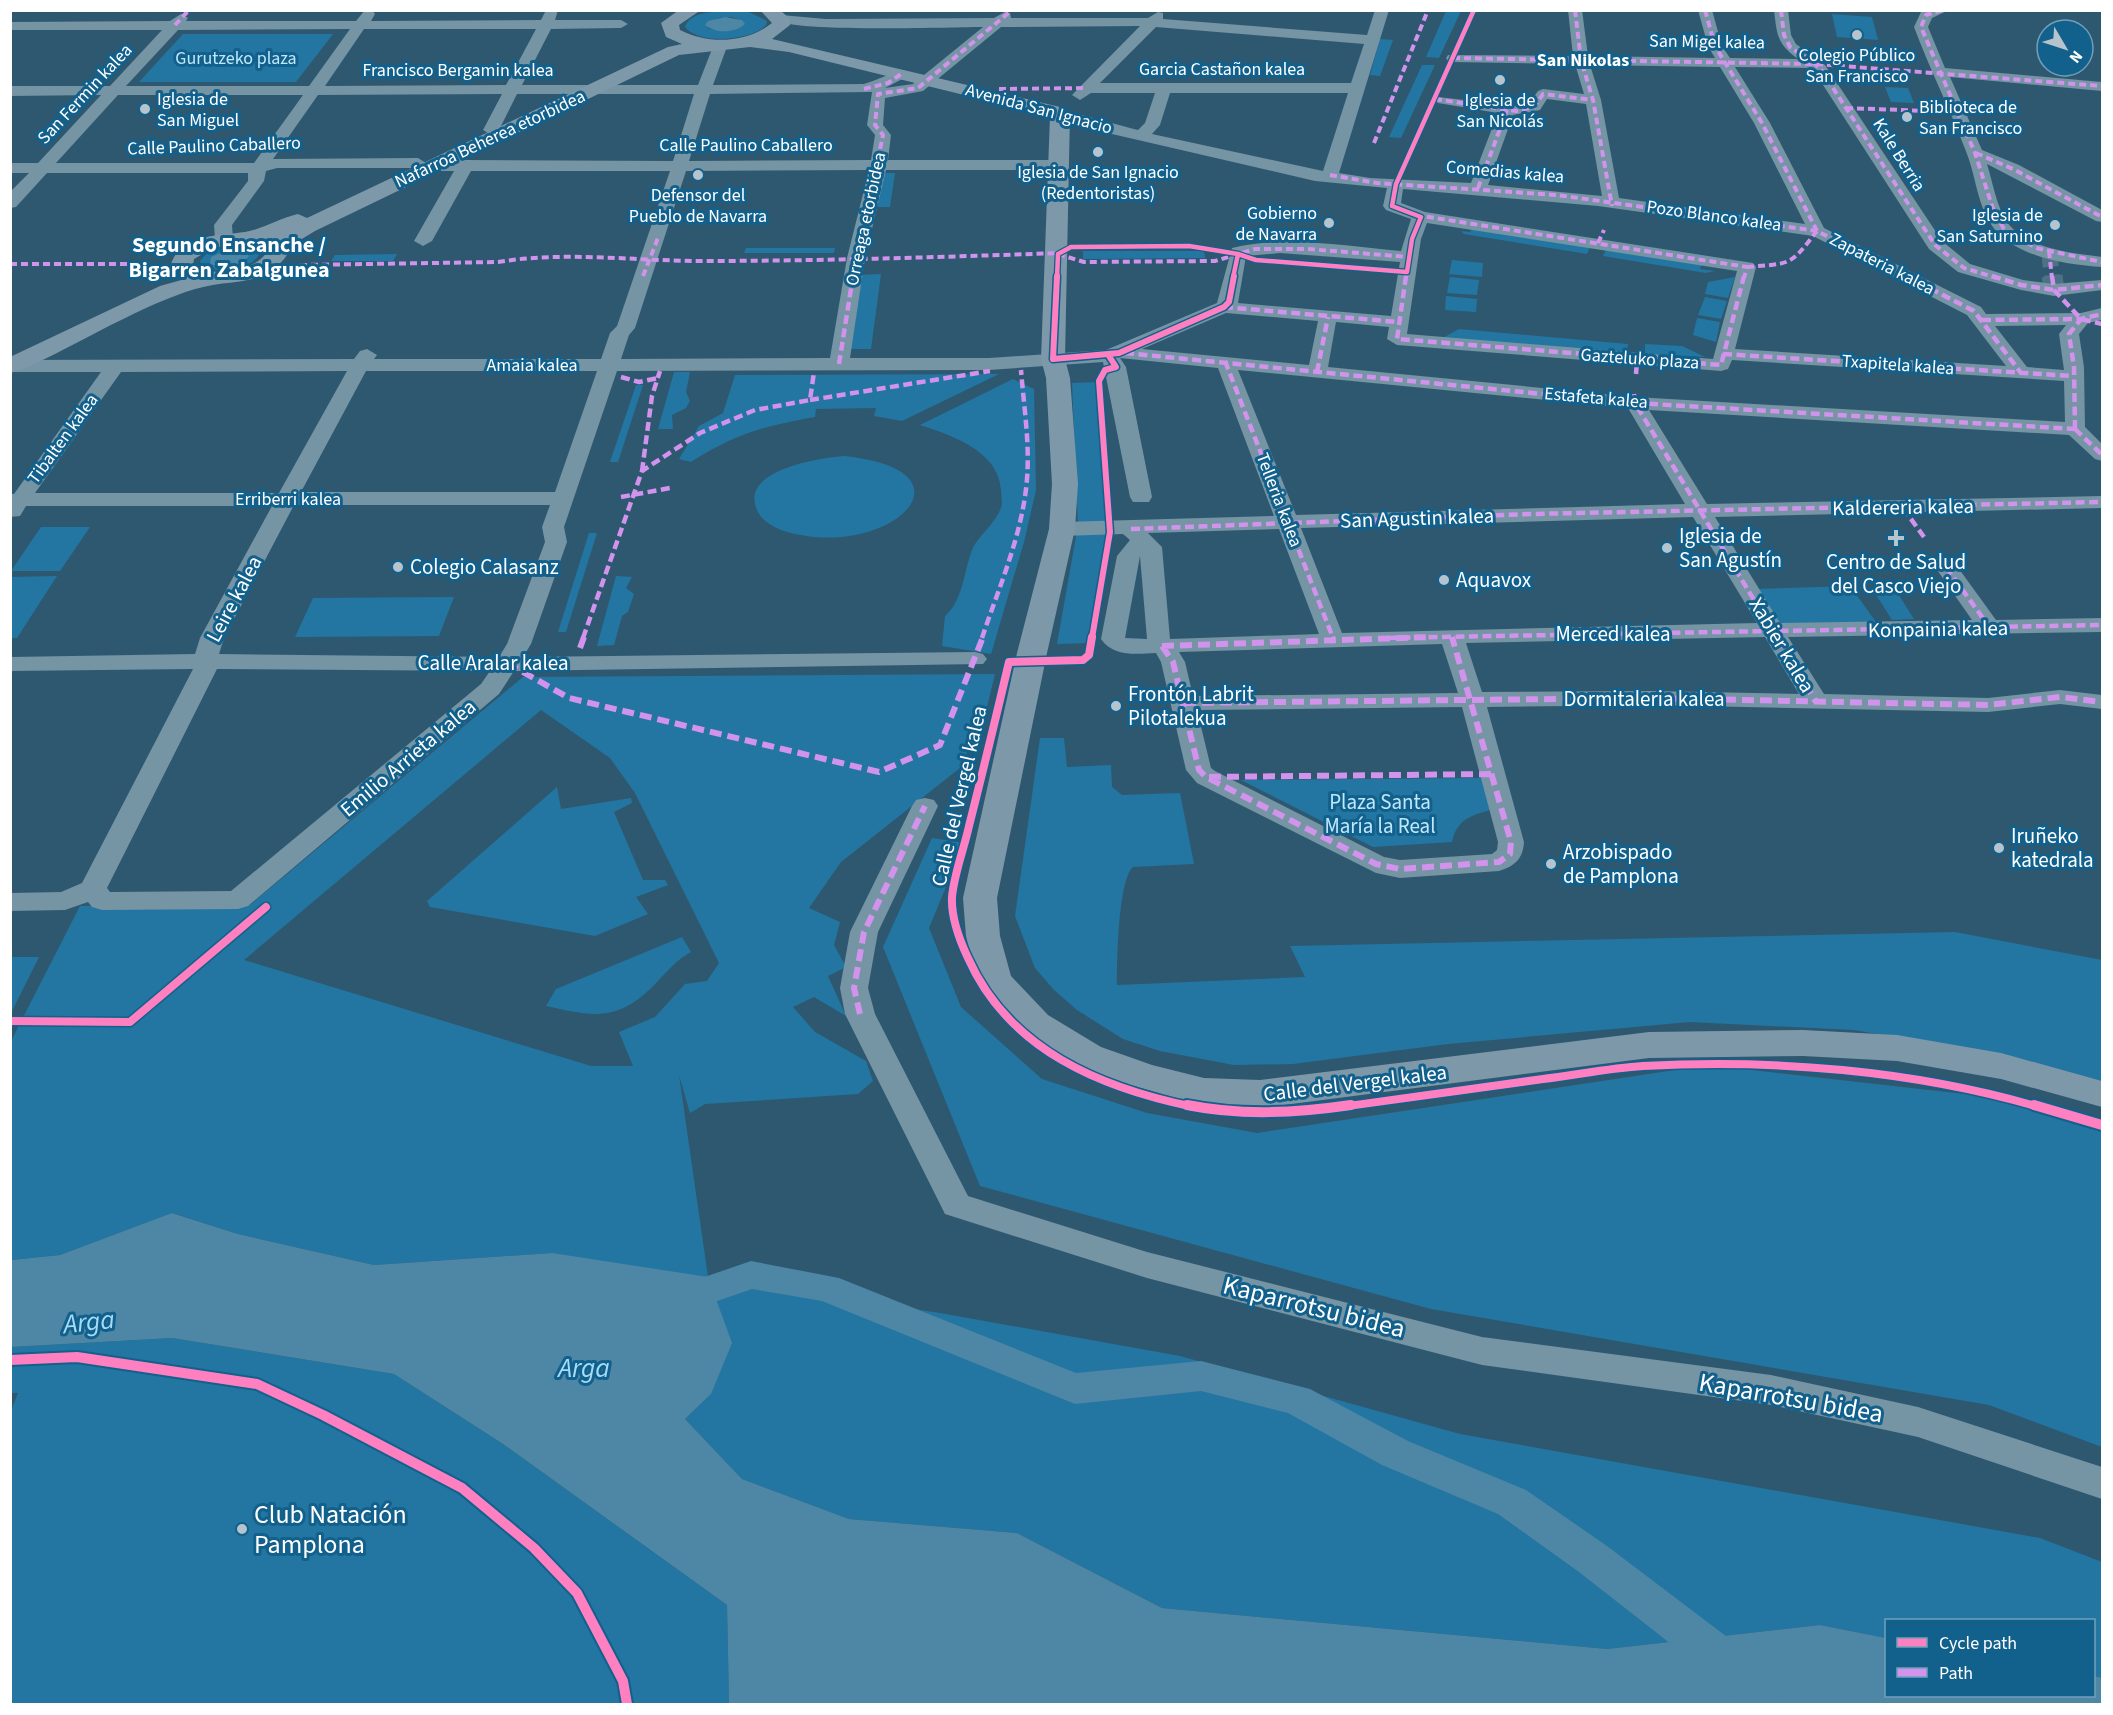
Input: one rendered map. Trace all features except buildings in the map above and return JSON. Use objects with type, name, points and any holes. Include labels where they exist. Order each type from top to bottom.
[{"type":"main road","points":[[692,11],[670,23],[672,33],[678,37],[715,44],[749,41],[775,32],[781,25],[775,13]]},
{"type":"main road","name":"Nafarroa Beherea etorbidea","points":[[248,238],[293,222],[426,165],[463,159],[658,52],[678,37]]},
{"type":"main road","name":"Avenida San Ignacio","points":[[749,41],[788,46],[1060,113]]},
{"type":"main road","name":"Nafarroa Beherea etorbidea","points":[[276,246],[301,229],[491,130],[674,51],[715,44]]},
{"type":"main road","name":"Calle del Vergel kalea","points":[[1060,113],[1058,254],[1053,359],[1058,378],[1065,484],[1062,529],[980,898],[983,936],[995,981],[1035,1024],[1088,1056],[1144,1076],[1204,1092],[1260,1094],[1649,1045],[1803,1043],[1897,1048],[2001,1066],[2103,1094]]},
{"type":"main road","points":[[11,366],[168,291],[211,278],[236,276],[258,270],[276,258],[278,252],[276,246],[270,242],[248,238],[224,239],[188,253],[181,260],[184,270]]},
{"type":"main road","points":[[10,355],[144,292],[184,270],[211,278]]},
{"type":"street","name":"San Fermin kalea","points":[[10,203],[189,10]]},
{"type":"street","points":[[224,239],[223,225],[256,181],[259,168],[371,10]]},
{"type":"street","points":[[929,81],[1012,10]]},
{"type":"street","points":[[1060,113],[1163,10]]},
{"type":"street","points":[[1330,175],[1382,10]]},
{"type":"street","points":[[1575,10],[1581,60],[1594,101],[1611,202]]},
{"type":"street","name":"Zapateria kalea","points":[[1705,10],[1715,46],[1753,108],[1817,231],[1978,316]]},
{"type":"street","name":"Kale Berria","points":[[1781,10],[1784,35],[1790,47],[1816,64],[1935,246],[1964,268],[2021,285],[2054,290],[2103,285]]},
{"type":"street","points":[[1942,10],[1926,15],[1921,27],[1976,153],[1998,220],[2005,230],[2027,243],[2049,251],[2103,262]]},
{"type":"street","points":[[775,13],[826,23],[1152,22],[1373,40]]},
{"type":"street","points":[[10,26],[360,25],[549,17],[621,24]]},
{"type":"street","points":[[491,130],[549,17]]},
{"type":"street","points":[[680,165],[705,89],[715,44]]},
{"type":"street","name":"San Migel kalea","points":[[1453,58],[1816,64]]},
{"type":"street","points":[[1940,72],[2103,86]]},
{"type":"street","name":"Francisco Bergamin kalea","points":[[10,91],[864,90],[888,84],[901,74]]},
{"type":"street","name":"Orreaga etorbidea","points":[[839,364],[856,258],[883,135],[875,125],[878,94],[918,88],[929,81]]},
{"type":"street","name":"Garcia Castañon kalea","points":[[1087,88],[1357,88]]},
{"type":"street","points":[[1144,133],[1152,125],[1164,88]]},
{"type":"street","points":[[1443,100],[1507,110],[1534,107],[1542,96],[1594,101]]},
{"type":"street","points":[[1478,188],[1507,110]]},
{"type":"street","name":"Avenida San Ignacio","points":[[1060,113],[1086,123],[1296,172],[1396,184]]},
{"type":"street","points":[[1976,153],[2013,169],[2103,217]]},
{"type":"street","points":[[423,241],[463,159]]},
{"type":"street","name":"Calle Paulino Caballero","points":[[463,159],[680,165],[1058,165]]},
{"type":"street","name":"Calle Paulino Caballero","points":[[10,168],[259,168],[276,162],[426,165]]},
{"type":"street","name":"Emilio Arrieta kalea","points":[[93,889],[102,901],[238,900],[490,689],[519,644],[555,542],[553,526],[658,238],[680,165]]},
{"type":"street","name":"Comedias kalea","points":[[1396,184],[1478,188],[1611,202]]},
{"type":"street","name":"Gazteluko plaza","points":[[1396,184],[1392,206],[1421,216],[1747,267],[1721,365],[1397,339],[1398,322]]},
{"type":"street","name":"Pozo Blanco kalea","points":[[1611,202],[1817,231]]},
{"type":"street","points":[[1224,308],[1398,322],[1412,239],[1421,216]]},
{"type":"street","points":[[1141,497],[1114,354],[1224,308],[1229,302],[1238,252],[1256,260],[1408,265]]},
{"type":"street","points":[[1978,316],[2075,326],[2103,314]]},
{"type":"street","points":[[1978,316],[2021,373]]},
{"type":"street","points":[[1317,372],[1328,317]]},
{"type":"street","points":[[2075,326],[2073,376],[2075,429],[2103,455]]},
{"type":"street","name":"Amaia kalea","points":[[11,366],[367,357],[610,366],[989,364],[1114,354]]},
{"type":"street","name":"Estafeta kalea","points":[[1114,354],[1225,362],[1635,403],[2075,429]]},
{"type":"street","name":"Txapitela kalea","points":[[1723,354],[2073,376]]},
{"type":"street","name":"Leire kalea","points":[[93,889],[205,669],[212,638],[350,381],[367,357]]},
{"type":"street","name":"Telleria kalea","points":[[1225,362],[1333,639]]},
{"type":"street","name":"Tibalten kalea","points":[[14,504],[116,365]]},
{"type":"street","name":"Xabier kalea","points":[[1635,403],[1702,510],[1816,702]]},
{"type":"street","name":"Erriberri kalea","points":[[14,504],[287,499],[565,498]]},
{"type":"street","name":"Kaldereria kalea","points":[[1702,510],[2103,502]]},
{"type":"street","name":"San Agustin kalea","points":[[1062,529],[1137,534],[1287,522],[1702,510]]},
{"type":"street","points":[[1137,534],[1151,547],[1156,593],[1156,627],[1162,646],[1173,662],[1199,770],[1206,777],[1376,864],[1400,869],[1499,862],[1510,854],[1511,842],[1472,699],[1452,637]]},
{"type":"street","name":"Merced kalea","points":[[1137,534],[1128,556],[1113,639],[1118,644],[1130,647],[1333,639],[1774,632]]},
{"type":"street","points":[[1946,567],[1990,628]]},
{"type":"street","name":"Konpainia kalea","points":[[1774,632],[2103,626]]},
{"type":"street","name":"Calle Aralar kalea","points":[[10,664],[206,661],[507,663],[975,659]]},
{"type":"street","name":"Dormitaleria kalea","points":[[1184,703],[1651,698],[1988,705],[2060,697],[2103,702]]},
{"type":"street","name":"Kaparrotsu bidea","points":[[925,806],[864,932],[854,988],[860,1014],[956,1205],[1147,1265],[1482,1351],[1793,1395],[1918,1422],[2103,1483]]},
{"type":"street","points":[[10,902],[64,901],[93,889]]},
{"type":"green space","points":[[726,11],[749,12],[767,21],[766,25],[749,35],[725,39],[701,37],[685,27],[696,16]],"holes":[[[731,17],[742,20],[735,29],[722,31],[707,28],[718,18]]]},
{"type":"green space","points":[[1446,11],[1461,11],[1439,58],[1426,57]]},
{"type":"green space","points":[[1832,14],[1872,17],[1878,40],[1837,37]]},
{"type":"green space","name":"Gurutzeko plaza","points":[[183,34],[333,34],[296,82],[139,82]]},
{"type":"green space","points":[[1380,39],[1393,40],[1380,76],[1370,75]]},
{"type":"green space","points":[[1422,65],[1435,65],[1401,138],[1389,137]]},
{"type":"green space","points":[[1885,87],[1908,88],[1914,103],[1891,102]]},
{"type":"green space","points":[[879,173],[895,173],[890,207],[873,207]]},
{"type":"green space","points":[[1472,229],[1591,245],[1587,254],[1464,234],[1461,231],[1470,232]]},
{"type":"green space","points":[[232,246],[254,249],[259,255],[248,265],[231,270],[215,269],[201,264],[200,261],[207,253]]},
{"type":"green space","points":[[746,248],[835,248],[834,253],[744,253]]},
{"type":"green space","points":[[1607,248],[1702,264],[1700,269],[1715,271],[1706,273],[1603,256]]},
{"type":"green space","points":[[1083,251],[1204,251],[1205,258],[1083,259]]},
{"type":"green space","points":[[397,254],[393,261],[331,261],[335,255]]},
{"type":"green space","points":[[1452,260],[1483,263],[1482,277],[1449,274]]},
{"type":"green space","points":[[881,274],[871,349],[845,349],[857,275]]},
{"type":"green space","points":[[1450,277],[1479,280],[1477,295],[1447,293]]},
{"type":"green space","points":[[1735,277],[1728,298],[1705,294],[1708,282]]},
{"type":"green space","points":[[1446,296],[1477,299],[1476,312],[1445,310]]},
{"type":"green space","points":[[1705,297],[1727,301],[1721,319],[1698,315]]},
{"type":"green space","points":[[1697,318],[1720,322],[1716,342],[1693,335]]},
{"type":"green space","points":[[1459,329],[1628,344],[1627,353],[1441,339]]},
{"type":"green space","points":[[1645,344],[1682,346],[1705,357],[1645,354]]},
{"type":"green space","points":[[674,372],[690,372],[686,392],[690,401],[686,408],[672,415],[673,429],[658,429]]},
{"type":"green space","points":[[999,374],[902,421],[874,416],[876,408],[816,409],[815,417],[750,432],[722,444],[691,462],[679,459],[699,426],[723,413],[735,375]]},
{"type":"green space","points":[[1013,379],[1034,389],[1036,490],[1024,542],[991,654],[942,646],[945,616],[956,602],[974,545],[1001,508],[1001,490],[998,476],[983,455],[959,440],[920,425]]},
{"type":"green space","points":[[1097,382],[1107,540],[1092,643],[1057,644],[1078,525],[1072,383]]},
{"type":"green space","points":[[636,385],[643,385],[618,462],[610,462]]},
{"type":"green space","points":[[844,456],[885,464],[907,477],[914,492],[908,508],[892,522],[867,532],[836,537],[789,533],[776,528],[761,517],[754,498],[759,486],[769,476],[800,464]]},
{"type":"green space","points":[[41,527],[90,527],[60,571],[11,571]]},
{"type":"green space","points":[[589,533],[597,533],[566,632],[558,632]]},
{"type":"green space","points":[[57,576],[17,638],[11,638],[11,577]]},
{"type":"green space","points":[[616,576],[632,577],[626,588],[634,594],[628,612],[622,616],[614,645],[597,646]]},
{"type":"green space","points":[[1850,586],[1881,629],[1777,630],[1753,589]]},
{"type":"green space","points":[[1895,589],[1914,619],[1892,620],[1873,590]]},
{"type":"green space","points":[[454,597],[439,636],[295,637],[313,598]]},
{"type":"green space","points":[[995,674],[986,711],[960,768],[841,862],[809,908],[840,922],[834,945],[846,967],[828,976],[846,1016],[814,997],[793,1007],[815,1032],[866,1061],[873,1081],[858,1094],[705,1104],[690,1113],[679,1075],[708,1277],[940,1313],[1180,1356],[1460,1434],[2040,1538],[2102,1562],[2102,1678],[2095,1676],[2095,1619],[1885,1619],[1885,1638],[1820,1625],[1607,1649],[1162,1608],[1017,1533],[849,1519],[742,1479],[685,1419],[711,1394],[552,1253],[374,1265],[238,1234],[173,1213],[60,1255],[11,1260],[10,1043],[80,906],[251,904],[523,677]],"holes":[[[541,710],[610,758],[635,793],[719,963],[707,981],[685,984],[655,1017],[619,1032],[633,1066],[591,1066],[244,960]]]},
{"type":"green space","points":[[1040,738],[1064,738],[1067,767],[1111,765],[1112,787],[1122,795],[1180,793],[1194,864],[1133,867],[1128,875],[1121,904],[1117,985],[1305,977],[1290,946],[1955,932],[2102,960],[2102,1081],[2012,1057],[1854,1030],[1690,1022],[1448,1044],[1293,1064],[1234,1065],[1160,1051],[1123,1039],[1077,1010],[1054,990],[1035,968],[1015,916]]},
{"type":"green space","name":"Plaza Santa María la Real","points":[[1485,778],[1494,809],[1467,819],[1454,834],[1452,842],[1373,847],[1241,780]]},
{"type":"green space","points":[[557,787],[561,809],[631,798],[632,803],[614,812],[643,880],[665,880],[668,885],[636,897],[648,914],[595,936],[430,907],[427,901]]},
{"type":"green space","points":[[932,838],[964,843],[929,928],[961,1007],[1042,1079],[1147,1113],[1257,1133],[1708,1065],[2009,1099],[2102,1131],[2102,1447],[1989,1405],[1431,1309],[980,1186],[883,947]]},
{"type":"green space","points":[[682,937],[691,952],[630,1005],[618,1010],[592,1014],[546,1006],[556,989]]},
{"type":"green space","points":[[10,957],[39,957],[11,1013]]},
{"type":"green space","name":"Club Natación Pamplona","points":[[172,1338],[394,1374],[503,1444],[727,1605],[729,1704],[11,1704],[10,1413],[18,1393],[11,1393],[11,1347]]},
{"type":"water","points":[[725,17],[742,20],[745,24],[725,31],[714,30],[705,25],[708,21]]},
{"type":"water","points":[[225,251],[242,251],[249,256],[241,263],[231,266],[210,264],[211,257]]},
{"type":"water","name":"Arga","points":[[172,1213],[238,1234],[374,1265],[552,1253],[708,1277],[732,1343],[711,1394],[685,1419],[742,1479],[849,1519],[1017,1533],[1162,1608],[1607,1649],[1820,1625],[1885,1638],[1885,1697],[2095,1697],[2095,1676],[2102,1678],[2102,1704],[729,1704],[727,1605],[503,1444],[394,1374],[172,1338],[11,1347],[11,1260],[60,1255]]},
{"type":"waterway","points":[[674,1302],[751,1275],[826,1288],[1075,1389],[1201,1376],[1297,1400],[1395,1453],[1512,1502],[1593,1559],[1732,1666],[1761,1704]]},
{"type":"tunnel","points":[[2049,251],[2052,278]]},
{"type":"tunnel","points":[[2052,276],[2054,290]]},
{"type":"marked path","points":[[175,25],[189,10]]},
{"type":"marked path","points":[[839,364],[856,258],[880,159],[883,135],[875,125],[878,94],[918,88],[1012,10]]},
{"type":"marked path","points":[[1374,143],[1428,10]]},
{"type":"marked path","points":[[1575,10],[1581,60],[1593,100],[1612,206]]},
{"type":"marked path","points":[[1705,10],[1715,46],[1762,123],[1817,231],[1974,311],[2021,373]]},
{"type":"marked path","points":[[1781,10],[1784,35],[1790,47],[1820,68],[1935,245],[1964,268],[2021,285],[2054,290],[2102,285]]},
{"type":"marked path","points":[[1942,10],[1926,15],[1921,27],[1975,153],[1990,203],[1998,221],[2004,229],[2023,243],[2050,253],[2102,262]]},
{"type":"marked path","points":[[1453,58],[1816,64],[2102,86]]},
{"type":"marked path","points":[[864,89],[888,83],[901,74]]},
{"type":"marked path","points":[[999,89],[1087,88]]},
{"type":"marked path","points":[[1435,99],[1516,111],[1534,107],[1543,94],[1593,100]]},
{"type":"marked path","points":[[1846,108],[1956,112]]},
{"type":"marked path","points":[[1478,188],[1507,110]]},
{"type":"marked path","points":[[1976,153],[2013,169],[2102,217]]},
{"type":"marked path","points":[[1330,175],[1377,183],[1496,189],[1557,195],[1817,231]]},
{"type":"marked path","points":[[1407,268],[1397,339],[1721,365],[1747,267],[1416,215]]},
{"type":"marked path","points":[[1598,243],[1604,230]]},
{"type":"marked path","points":[[1747,267],[1783,264],[1794,260],[1817,231]]},
{"type":"marked path","points":[[643,276],[658,238]]},
{"type":"marked path","points":[[1058,254],[1084,262],[1215,261],[1255,249],[1308,249],[1409,257]]},
{"type":"marked path","points":[[2049,251],[2054,290]]},
{"type":"marked path","points":[[300,265],[498,262],[522,258],[590,257],[658,261],[807,261],[1061,253]]},
{"type":"marked path","points":[[10,264],[153,264]]},
{"type":"marked path","points":[[2054,290],[2081,319],[2102,324]]},
{"type":"marked path","points":[[1224,307],[1398,322]]},
{"type":"marked path","points":[[1982,320],[2081,319],[2102,314]]},
{"type":"marked path","points":[[1317,372],[1328,317]]},
{"type":"marked path","points":[[2075,429],[2074,367],[2069,334],[2081,319]]},
{"type":"marked path","points":[[1125,353],[1635,403],[2075,429]]},
{"type":"marked path","points":[[1723,354],[2073,376]]},
{"type":"marked path","points":[[1636,374],[1637,360]]},
{"type":"marked path","points":[[1225,361],[1333,639]]},
{"type":"marked path","points":[[507,663],[569,698],[879,772],[940,745],[975,659],[1015,541],[1026,490],[1028,451],[1021,370]]},
{"type":"marked path","points":[[642,471],[652,396],[660,371]]},
{"type":"marked path","points":[[810,400],[990,371]]},
{"type":"marked path","points":[[580,648],[642,471],[700,433],[755,410],[810,400],[814,372]]},
{"type":"marked path","points":[[621,377],[639,382],[658,378]]},
{"type":"marked path","points":[[1634,394],[1635,403],[1816,702]]},
{"type":"marked path","points":[[2075,429],[2102,455]]},
{"type":"marked path","points":[[621,497],[670,488]]},
{"type":"marked path","points":[[1131,529],[1531,514],[2102,502]]},
{"type":"marked path","points":[[1903,508],[1924,537]]},
{"type":"marked path","points":[[1946,567],[1990,628]]},
{"type":"marked path","points":[[1162,646],[1516,634],[2102,625]]},
{"type":"marked path","points":[[1162,646],[1173,662],[1199,770],[1206,777],[1376,864],[1400,869],[1499,862],[1510,854],[1511,842],[1472,699],[1452,637]]},
{"type":"marked path","points":[[1184,703],[1651,698],[1988,705],[2060,697],[2102,702]]},
{"type":"marked path","points":[[1209,777],[1493,774]]},
{"type":"marked path","points":[[860,1014],[854,988],[864,932],[925,806]]},
{"type":"cycle path","points":[[1238,252],[1229,302],[1224,307],[1119,353],[1053,359],[1058,254],[1071,247],[1189,246],[1235,253],[1256,260],[1407,272],[1412,239],[1421,217],[1392,206],[1396,184],[1474,10]]},
{"type":"cycle path","points":[[1109,356],[1116,367],[1105,370],[1099,381],[1110,532],[1089,655],[1083,660],[1009,662],[952,898],[961,942],[978,981],[1003,1015],[1034,1043],[1070,1067],[1110,1085],[1152,1098],[1232,1112],[1295,1113],[1640,1066],[1714,1064],[1775,1065],[1861,1073],[1950,1086],[2009,1098],[2102,1125]]},
{"type":"cycle path","points":[[10,1021],[18,1019],[130,1022],[266,907]]},
{"type":"cycle path","points":[[10,1360],[77,1357],[204,1374],[257,1384],[323,1415],[462,1488],[534,1548],[577,1593],[623,1681],[627,1704]]},
{"type":"place","name":"Colegio Público San Francisco","points":[[1857,35]]},
{"type":"place","name":"Iglesia de San Nicolás","points":[[1500,80]]},
{"type":"place","name":"Iglesia de San Miguel","points":[[145,109]]},
{"type":"place","name":"Biblioteca de San Francisco","points":[[1907,117]]},
{"type":"place","name":"Iglesia de San Ignacio (Redentoristas)","points":[[1098,152]]},
{"type":"place","name":"Defensor del Pueblo de Navarra","points":[[698,175]]},
{"type":"place","name":"Gobierno de Navarra","points":[[1329,223]]},
{"type":"place","name":"Iglesia de San Saturnino","points":[[2055,225]]},
{"type":"place","name":"Centro de Salud del Casco Viejo","points":[[1896,538]]},
{"type":"place","name":"Iglesia de San Agustín","points":[[1667,548]]},
{"type":"place","name":"Colegio Calasanz","points":[[398,567]]},
{"type":"place","name":"Aquavox","points":[[1444,580]]},
{"type":"place","name":"Frontón Labrit Pilotalekua","points":[[1116,706]]},
{"type":"place","name":"Iruñeko katedrala","points":[[1999,848]]},
{"type":"place","name":"Arzobispado de Pamplona","points":[[1551,864]]},
{"type":"place","name":"Club Natación Pamplona","points":[[242,1529]]},
{"type":"district","name":"San Nikolas","points":[[1583,60]]},
{"type":"district","name":"Segundo Ensanche / Bigarren Zabalgunea","points":[[229,258]]}]
